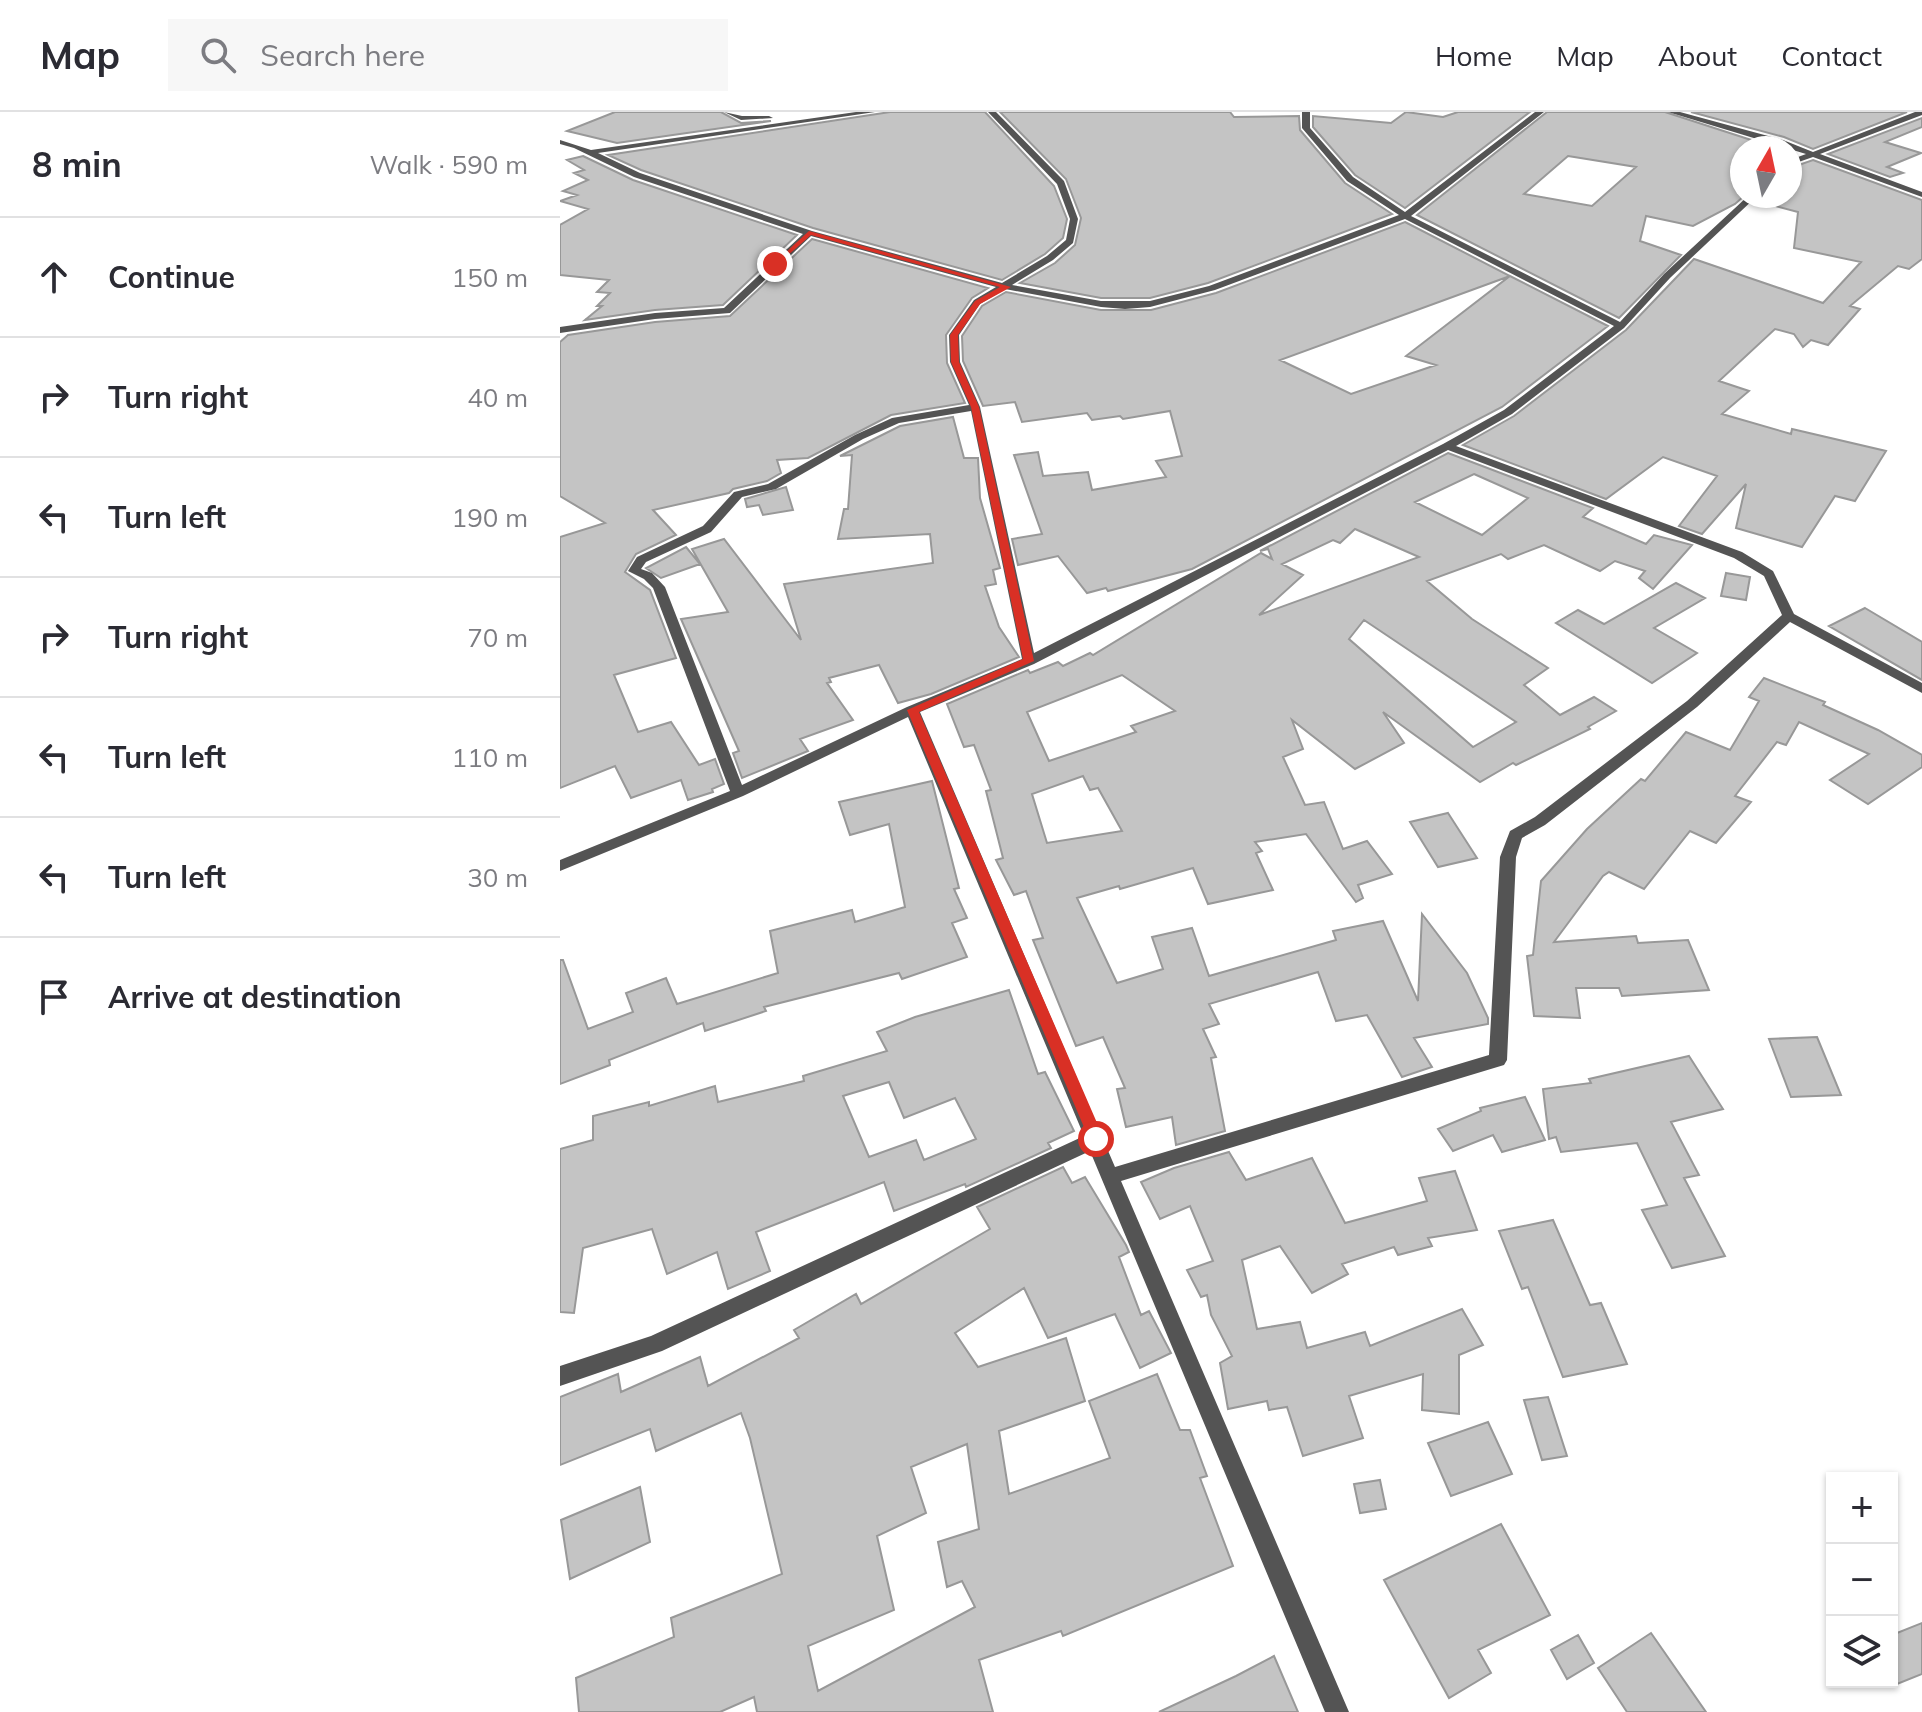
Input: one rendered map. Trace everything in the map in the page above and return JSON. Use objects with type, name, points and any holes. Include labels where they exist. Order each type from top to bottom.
[{"type":"street","points":[[728,112],[751,118],[812,112]]},
{"type":"street","points":[[591,152],[871,112]]},
{"type":"street","points":[[992,112],[1061,183],[1074,219],[1070,241],[1007,287],[977,302],[954,335],[955,362],[975,407],[1029,661]]},
{"type":"street","points":[[1306,112],[1306,128],[1350,179],[1405,216],[1621,326]]},
{"type":"street","points":[[560,142],[591,152],[637,175],[809,233],[1007,287],[1101,304],[1150,304],[1269,269],[1405,216],[1540,112]]},
{"type":"street","points":[[1672,112],[1758,135],[1922,195]]},
{"type":"street","points":[[1802,158],[1922,112]]},
{"type":"street","points":[[560,866],[738,793],[912,710],[1029,661],[1508,412],[1621,326],[1667,276],[1740,208]]},
{"type":"street","points":[[560,330],[655,316],[727,311],[809,233]]},
{"type":"street","points":[[738,793],[659,587],[648,576],[634,571],[641,560],[707,529],[738,494],[772,487],[859,437],[896,420],[975,407]]},
{"type":"street","points":[[1447,446],[1738,555],[1769,574],[1789,616],[1922,689]]},
{"type":"street","points":[[1112,1176],[1498,1060],[1508,857],[1515,835],[1540,821],[1692,704],[1789,616]]},
{"type":"street","points":[[912,710],[1337,1712]]},
{"type":"street","points":[[560,1376],[655,1344],[1096,1139]]},
{"type":"building","points":[[615,112],[721,112],[741,123],[771,121],[617,143],[567,131]]},
{"type":"building","points":[[890,112],[985,112],[1054,186],[1067,219],[1063,238],[1045,254],[1002,280],[813,228],[641,170],[608,155]]},
{"type":"building","points":[[1000,112],[1230,112],[1234,117],[1299,116],[1300,130],[1345,183],[1392,214],[1208,283],[1150,298],[1101,298],[1020,283],[1055,263],[1075,245],[1081,218],[1066,179]]},
{"type":"building","points":[[1406,112],[1443,117],[1458,112],[1530,112],[1405,208],[1355,175],[1313,127],[1313,116],[1391,123]]},
{"type":"building","points":[[1547,112],[1665,112],[1739,136],[1730,136],[1730,207],[1693,226],[1646,216],[1640,241],[1681,255],[1619,318],[1417,215]],"holes":[[[1568,156],[1636,167],[1592,206],[1524,194]]]},
{"type":"building","points":[[1691,112],[1907,112],[1813,149],[1802,144],[1802,136],[1780,136]]},
{"type":"building","points":[[1922,118],[1922,127],[1885,142],[1921,153],[1887,167],[1903,173],[1890,177],[1828,154]]},
{"type":"building","points":[[583,156],[633,180],[797,235],[723,305],[585,320],[602,306],[597,306],[610,293],[597,292],[609,280],[560,275],[560,225],[588,209],[560,201],[577,195],[563,191],[588,180],[574,173],[584,170],[567,160]]},
{"type":"building","points":[[1813,160],[1922,200],[1922,259],[1909,269],[1898,266],[1850,306],[1860,309],[1828,345],[1811,340],[1803,347],[1794,334],[1775,329],[1719,381],[1749,391],[1722,414],[1791,434],[1792,429],[1886,451],[1855,501],[1835,496],[1802,547],[1736,528],[1746,484],[1702,534],[1679,526],[1717,476],[1663,457],[1606,499],[1463,445],[1514,416],[1626,330],[1694,259],[1823,303],[1861,262],[1794,248],[1798,212],[1783,208],[1802,208],[1802,164]]},
{"type":"building","points":[[1405,222],[1608,326],[1502,407],[1192,569],[1108,591],[1106,588],[1087,593],[1058,556],[1018,565],[1012,539],[1042,534],[1014,455],[1038,452],[1043,476],[1088,472],[1092,490],[1166,477],[1156,461],[1182,456],[1170,411],[1123,419],[1120,416],[1092,420],[1087,413],[1022,422],[1015,402],[983,406],[963,361],[962,336],[982,306],[1006,292],[1101,310],[1151,310],[1216,293]],"holes":[[[1510,276],[1406,356],[1436,365],[1351,394],[1280,360]]]},
{"type":"building","points":[[812,239],[988,288],[972,298],[946,335],[947,363],[965,403],[891,415],[808,458],[777,460],[781,473],[767,481],[653,510],[676,535],[636,554],[625,572],[650,590],[676,658],[614,675],[638,732],[671,722],[699,765],[715,759],[724,784],[712,789],[713,792],[688,800],[681,780],[631,798],[615,766],[560,788],[560,537],[605,523],[560,496],[560,342],[568,335],[655,322],[730,316]]},
{"type":"building","points":[[953,417],[964,458],[978,458],[980,498],[1000,568],[993,570],[996,584],[985,586],[999,627],[1019,657],[931,694],[898,703],[879,665],[829,678],[831,682],[827,683],[853,720],[800,739],[808,751],[742,778],[733,753],[739,751],[681,619],[728,612],[692,549],[724,539],[801,640],[784,584],[933,563],[930,534],[838,539],[844,509],[848,509],[852,455],[840,456],[900,426]]},
{"type":"building","points":[[1448,453],[1593,508],[1583,517],[1646,544],[1654,535],[1692,545],[1653,589],[1639,578],[1645,571],[1615,561],[1600,571],[1544,545],[1508,559],[1501,554],[1427,581],[1472,619],[1548,668],[1524,685],[1560,715],[1594,697],[1616,711],[1588,727],[1590,729],[1516,765],[1513,763],[1480,782],[1383,712],[1404,743],[1355,769],[1292,720],[1303,749],[1283,757],[1305,805],[1324,802],[1343,849],[1367,841],[1392,874],[1358,885],[1363,898],[1356,902],[1306,834],[1255,842],[1262,851],[1256,853],[1273,890],[1208,904],[1193,868],[1077,898],[1117,983],[1163,969],[1152,937],[1192,928],[1209,976],[1336,940],[1333,931],[1383,921],[1418,1001],[1422,914],[1467,973],[1488,1018],[1488,1024],[1414,1038],[1432,1067],[1402,1077],[1367,1015],[1336,1021],[1318,972],[1209,1004],[1219,1024],[1203,1029],[1216,1057],[1211,1058],[1225,1131],[1176,1145],[1172,1117],[1126,1127],[1117,1089],[1125,1088],[1103,1037],[1076,1046],[1033,940],[1043,938],[1026,891],[1014,895],[996,860],[1003,858],[986,791],[991,790],[974,745],[964,747],[947,704],[1028,670],[1030,673],[1058,662],[1063,666],[1090,653],[1093,655],[1261,553],[1272,559],[1268,549],[1260,551]],"holes":[[[1474,474],[1528,498],[1482,535],[1415,502]],[[1355,529],[1419,557],[1259,615],[1303,575],[1282,564],[1333,540],[1340,543]],[[1364,620],[1516,722],[1473,747],[1349,639]],[[1122,675],[1175,711],[1131,726],[1136,732],[1049,761],[1027,712]],[[1083,776],[1090,790],[1098,788],[1122,831],[1047,843],[1032,794]]]},
{"type":"building","points":[[786,487],[793,510],[763,515],[759,505],[747,507],[745,499]]},
{"type":"building","points":[[686,547],[700,564],[661,578],[646,568]]},
{"type":"building","points":[[1726,573],[1750,577],[1746,600],[1721,596]]},
{"type":"building","points":[[1676,583],[1705,598],[1654,628],[1697,653],[1652,683],[1556,623],[1578,610],[1604,624]]},
{"type":"building","points":[[1865,608],[1922,642],[1922,680],[1829,626]]},
{"type":"building","points":[[1764,678],[1825,702],[1823,705],[1878,730],[1922,755],[1922,767],[1868,804],[1830,780],[1869,754],[1799,722],[1786,745],[1777,742],[1735,796],[1751,802],[1716,843],[1690,831],[1644,889],[1609,872],[1554,942],[1636,936],[1638,943],[1688,940],[1709,990],[1622,996],[1619,988],[1576,988],[1580,1018],[1534,1016],[1527,956],[1533,955],[1541,881],[1587,829],[1641,779],[1645,781],[1686,732],[1730,750],[1759,701],[1749,697]]},
{"type":"building","points":[[932,781],[959,888],[954,889],[967,918],[952,923],[967,957],[902,979],[899,973],[764,1007],[766,1011],[705,1031],[703,1023],[609,1060],[610,1065],[560,1084],[560,960],[563,960],[588,1029],[633,1012],[626,993],[666,978],[677,1004],[778,973],[770,931],[852,910],[855,922],[905,907],[889,824],[850,835],[839,802]]},
{"type":"building","points":[[1448,813],[1477,858],[1438,867],[1410,822]]},
{"type":"building","points":[[1009,990],[1038,1074],[1045,1072],[1074,1131],[1048,1143],[1051,1148],[966,1187],[965,1184],[894,1211],[884,1182],[756,1232],[770,1271],[728,1289],[717,1252],[667,1274],[652,1229],[583,1248],[574,1313],[560,1312],[560,1149],[593,1140],[593,1116],[649,1102],[649,1106],[715,1086],[718,1102],[804,1081],[803,1076],[887,1051],[877,1032],[915,1017]],"holes":[[[889,1082],[904,1118],[955,1098],[976,1139],[924,1160],[916,1140],[869,1157],[843,1096]]]},
{"type":"building","points":[[1817,1037],[1841,1095],[1791,1097],[1769,1039]]},
{"type":"building","points":[[1689,1056],[1723,1109],[1671,1122],[1699,1175],[1684,1178],[1725,1256],[1672,1268],[1642,1210],[1667,1205],[1637,1143],[1561,1152],[1556,1137],[1549,1139],[1543,1089],[1591,1083],[1589,1079]]},
{"type":"building","points":[[1525,1097],[1545,1140],[1502,1152],[1493,1135],[1453,1151],[1438,1129],[1481,1111],[1480,1108]]},
{"type":"building","points":[[1229,1152],[1246,1180],[1312,1158],[1345,1223],[1427,1201],[1419,1178],[1455,1171],[1477,1230],[1428,1238],[1432,1246],[1398,1255],[1394,1247],[1342,1264],[1348,1274],[1312,1293],[1280,1246],[1242,1260],[1257,1329],[1300,1322],[1307,1348],[1365,1332],[1370,1346],[1462,1309],[1483,1345],[1459,1355],[1459,1414],[1422,1410],[1423,1374],[1349,1396],[1363,1438],[1303,1456],[1287,1407],[1269,1410],[1267,1401],[1228,1409],[1220,1363],[1232,1356],[1211,1315],[1207,1295],[1201,1297],[1187,1270],[1213,1261],[1190,1206],[1160,1219],[1141,1182],[1174,1168]]},
{"type":"building","points":[[1063,1167],[1072,1183],[1085,1177],[1129,1252],[1119,1257],[1141,1315],[1149,1311],[1171,1353],[1140,1368],[1115,1314],[1048,1338],[1024,1288],[955,1333],[978,1367],[1066,1338],[1085,1401],[999,1431],[1009,1494],[1110,1458],[1089,1401],[1157,1374],[1180,1430],[1190,1430],[1207,1476],[1200,1478],[1233,1566],[1063,1636],[1061,1631],[979,1660],[993,1712],[757,1712],[754,1697],[720,1712],[579,1712],[576,1678],[674,1637],[671,1618],[782,1574],[750,1438],[741,1413],[656,1451],[650,1429],[560,1465],[560,1397],[618,1374],[621,1392],[700,1357],[708,1386],[799,1338],[794,1330],[856,1294],[861,1304],[990,1229],[977,1207]],"holes":[[[967,1444],[979,1529],[938,1542],[947,1587],[962,1581],[975,1607],[818,1691],[808,1646],[894,1610],[877,1536],[926,1513],[911,1467]]]},
{"type":"building","points":[[1553,1220],[1590,1305],[1601,1303],[1627,1364],[1563,1377],[1528,1287],[1522,1289],[1499,1231]]},
{"type":"building","points":[[1548,1397],[1567,1456],[1542,1460],[1524,1400]]},
{"type":"building","points":[[1488,1422],[1512,1474],[1451,1496],[1428,1443]]},
{"type":"building","points":[[1380,1480],[1386,1509],[1360,1513],[1354,1484]]},
{"type":"building","points":[[640,1487],[650,1542],[570,1579],[561,1520]]},
{"type":"building","points":[[1501,1524],[1550,1615],[1478,1650],[1491,1673],[1449,1698],[1384,1580]]},
{"type":"building","points":[[1922,1623],[1922,1674],[1898,1684],[1898,1633]]},
{"type":"building","points":[[1651,1633],[1706,1712],[1627,1712],[1598,1668]]},
{"type":"building","points":[[1578,1635],[1594,1663],[1567,1679],[1551,1650]]},
{"type":"building","points":[[1274,1656],[1298,1712],[1159,1712],[1236,1676]]},
{"type":"route","points":[[775,264],[809,233],[1007,287],[977,302],[954,335],[955,362],[975,407],[1029,661],[912,710],[1096,1139]]}]
